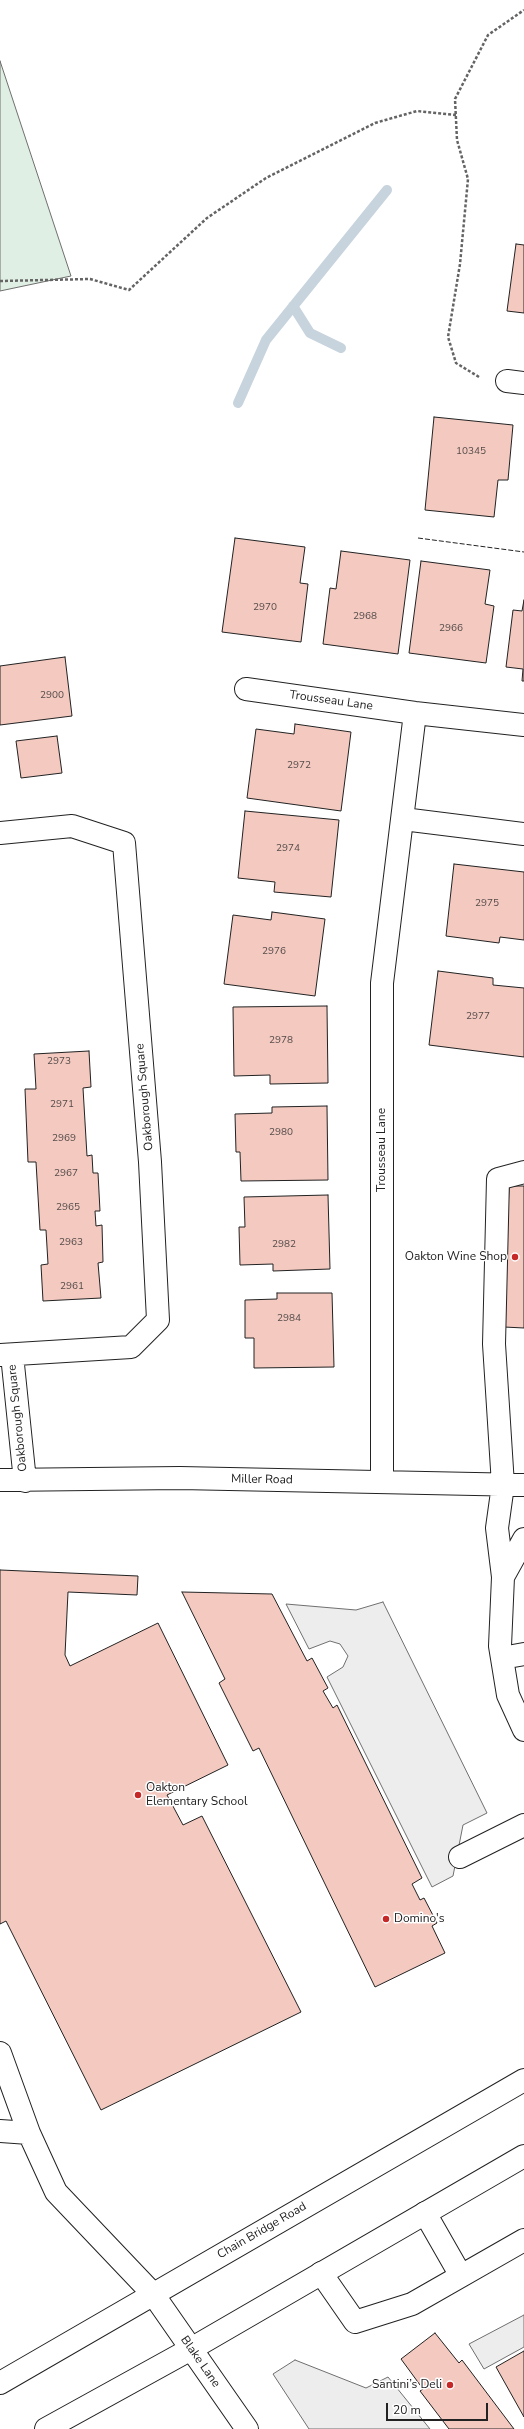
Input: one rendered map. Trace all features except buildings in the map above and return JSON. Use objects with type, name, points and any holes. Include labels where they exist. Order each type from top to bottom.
[{"type":"street","name":"Trousseau Lane","points":[[246,689],[415,713],[524,726]]},
{"type":"street","name":"Trousseau Lane","points":[[382,1482],[382,983],[415,713]]},
{"type":"street","points":[[403,819],[524,834]]},
{"type":"street","name":"Oakborough Square","points":[[0,833],[72,826],[124,843],[150,1162],[158,1320],[132,1347],[6,1355],[24,1481]]},
{"type":"street","points":[[522,1722],[508,1694],[500,1646],[502,1577],[497,1528],[503,1485],[494,1344],[498,1179],[524,1172]]},
{"type":"street","name":"Miller Road","points":[[0,1480],[24,1481],[180,1478],[524,1485]]},
{"type":"street","points":[[502,1577],[524,1539]]},
{"type":"street","points":[[502,1658],[524,1654]]},
{"type":"street","points":[[460,1857],[524,1825]]},
{"type":"street","name":"Blake Lane","points":[[0,2053],[29,2133],[56,2192],[153,2294],[247,2429]]},
{"type":"street","name":"Chain Bridge Road","points":[[0,2383],[524,2080]]},
{"type":"street","points":[[0,2131],[29,2133]]},
{"type":"street","points":[[46,2429],[191,2349],[524,2156]]},
{"type":"street","points":[[425,2213],[461,2276]]},
{"type":"street","points":[[321,2273],[356,2322],[412,2304],[524,2240]]},
{"type":"path","points":[[516,382],[475,376],[456,363],[448,337],[460,264],[468,179],[457,140],[455,99],[488,35],[524,10]]},
{"type":"path","points":[[0,281],[90,279],[129,290],[207,218],[266,178],[375,123],[417,111],[456,115]]},
{"type":"green space","points":[[0,61],[71,276],[0,291]]},
{"type":"shaded area","points":[[383,1602],[487,1813],[463,1825],[453,1876],[432,1887],[327,1677],[343,1667],[348,1656],[340,1644],[330,1641],[309,1649],[286,1604],[356,1610]]},
{"type":"shaded area","points":[[524,2315],[524,2347],[484,2369],[469,2344]]},
{"type":"shaded area","points":[[295,2360],[366,2388],[388,2377],[430,2429],[309,2429],[273,2374]]},
{"type":"waterway","points":[[238,403],[266,340],[387,190]]},
{"type":"waterway","points":[[293,306],[310,333],[341,348]]},
{"type":"fence","points":[[418,538],[524,552]]},
{"type":"place","name":"Oakton Wine Shop","points":[[515,1257]]},
{"type":"place","name":"Oakton Elementary School","points":[[138,1795]]},
{"type":"place","name":"Domino's","points":[[386,1919]]},
{"type":"place","name":"Santini’s Deli","points":[[450,2385]]}]
